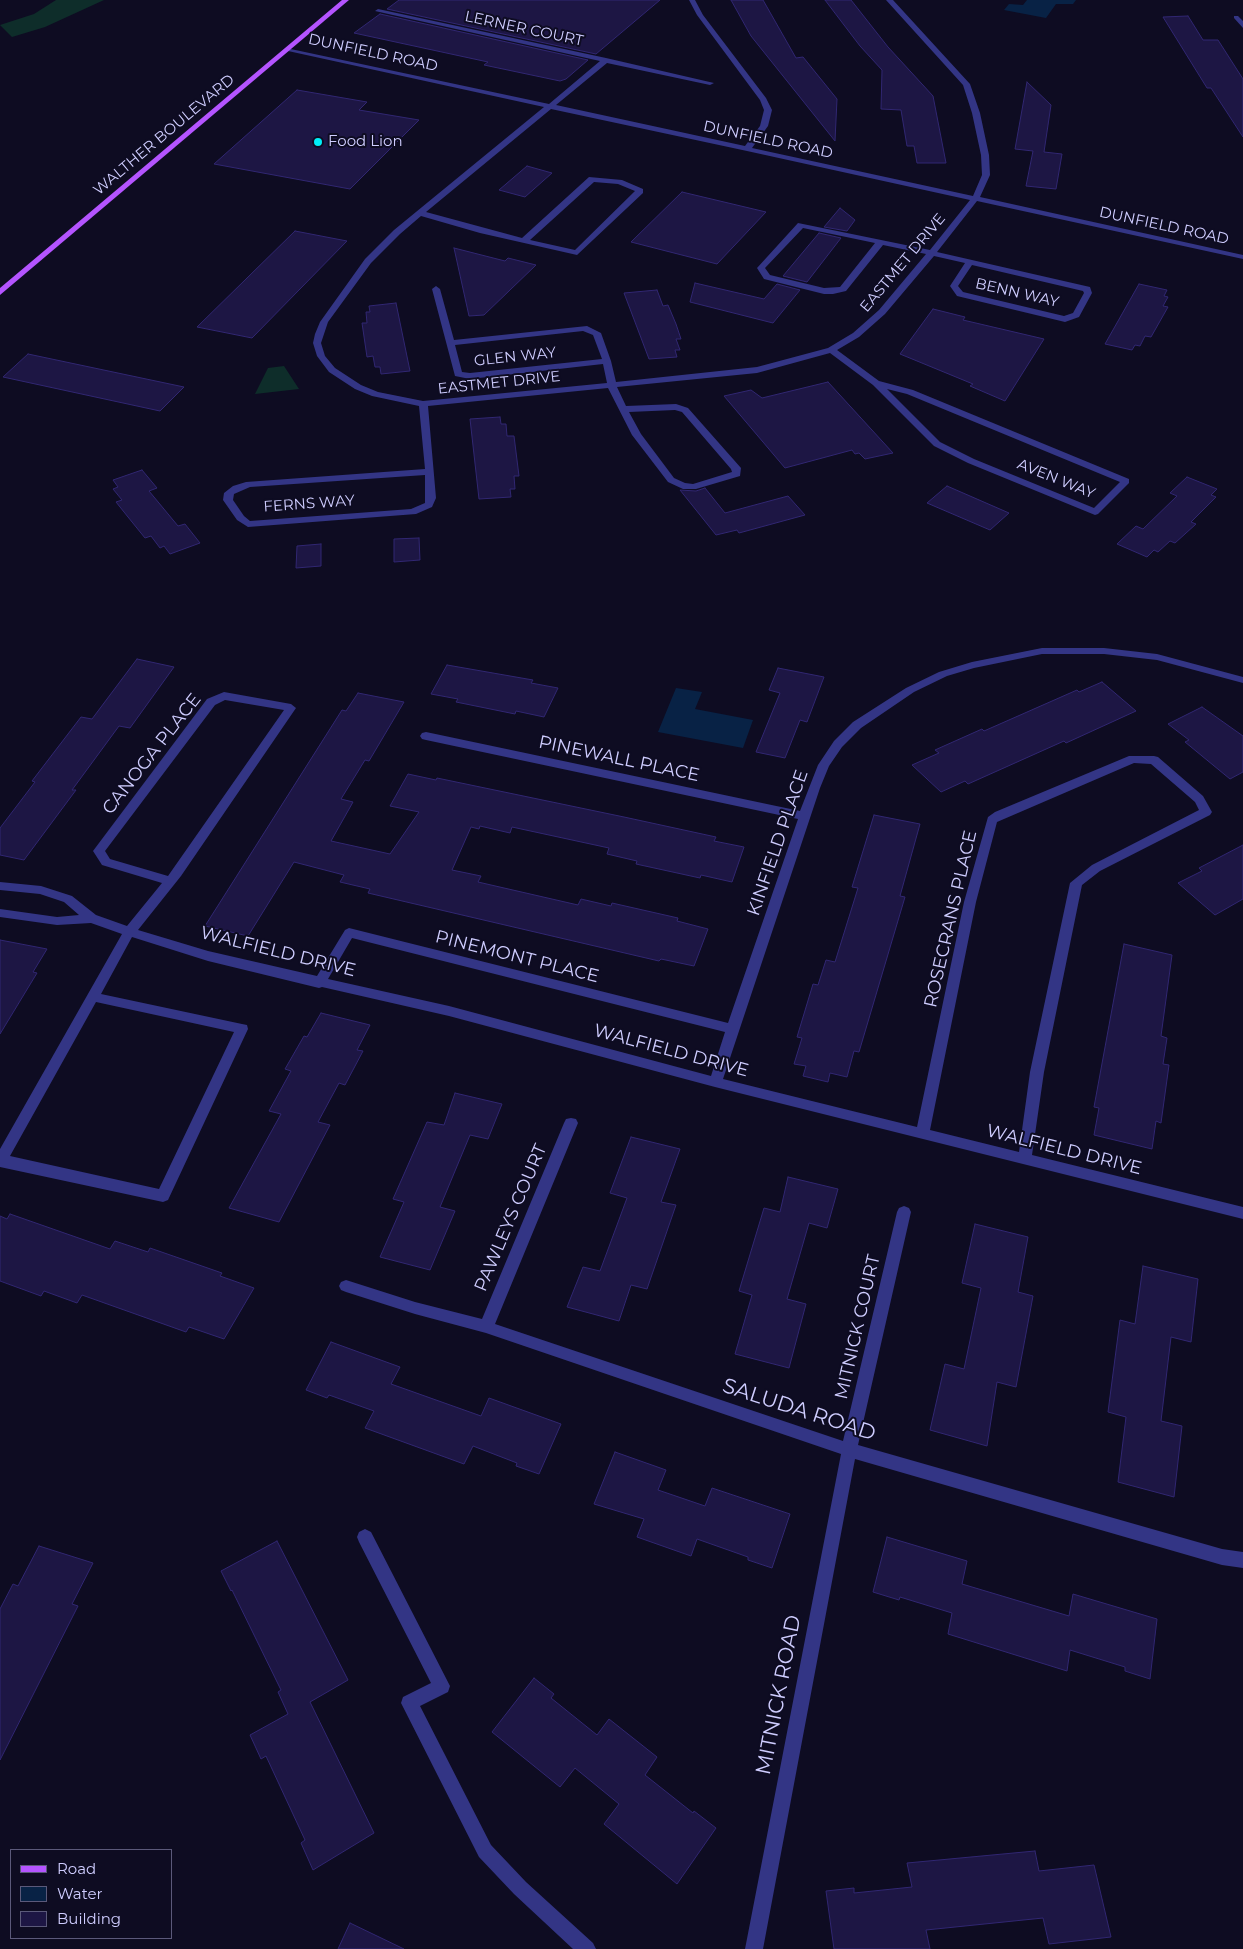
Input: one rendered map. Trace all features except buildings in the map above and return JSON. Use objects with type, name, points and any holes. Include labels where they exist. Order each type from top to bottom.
[{"type":"main road","name":"WALTHER BOULEVARD","points":[[0,292],[346,0]]},
{"type":"street","points":[[692,0],[700,15],[763,100],[768,110],[764,126],[747,150]]},
{"type":"street","name":"EASTMET DRIVE","points":[[551,106],[419,213],[368,261],[324,322],[318,343],[325,363],[358,387],[395,400],[423,404],[757,370],[831,350],[856,335],[882,312],[932,253],[975,199],[986,175],[985,155],[969,90],[958,75],[889,0]]},
{"type":"street","name":"LERNER COURT","points":[[378,11],[710,83]]},
{"type":"street","points":[[1239,17],[1243,26]]},
{"type":"street","name":"DUNFIELD ROAD","points":[[288,48],[747,150],[1243,257]]},
{"type":"street","name":"LERNER COURT","points":[[551,106],[606,60]]},
{"type":"street","points":[[419,213],[524,241],[577,253],[640,191],[624,183],[592,179],[524,241]]},
{"type":"street","name":"BENN WAY","points":[[880,243],[843,289],[824,291],[767,278],[761,268],[801,225],[932,253],[1088,289],[1088,293],[1076,315],[1065,319],[960,294],[954,286],[970,262]]},
{"type":"street","name":"GLEN WAY","points":[[436,289],[458,374],[470,376],[607,361]]},
{"type":"street","name":"GLEN WAY","points":[[450,343],[584,328],[597,333],[607,361],[612,386],[623,409],[637,435],[671,480],[683,486],[694,487],[737,474],[736,468],[685,410],[676,407],[623,409]]},
{"type":"street","name":"AVEN WAY","points":[[831,350],[876,383],[937,444],[971,461],[1095,512],[1126,481],[910,392],[876,383]]},
{"type":"street","name":"FERNS WAY","points":[[423,404],[430,472],[431,498],[429,505],[413,512],[248,524],[240,518],[228,500],[229,493],[236,488],[249,484],[430,472]]},
{"type":"street","name":"KINFIELD PLACE","points":[[715,1082],[804,816],[824,765],[838,744],[857,726],[910,690],[942,674],[972,665],[1042,651],[1104,651],[1157,657],[1243,680]]},
{"type":"street","name":"CANOGA PLACE","points":[[0,1160],[129,932],[170,882],[290,708],[224,696],[211,702],[99,851],[106,862],[170,882]]},
{"type":"street","name":"PINEWALL PLACE","points":[[426,736],[804,816]]},
{"type":"street","name":"ROSECRANS PLACE","points":[[922,1134],[970,902],[992,820],[998,814],[1133,758],[1154,760],[1199,799],[1206,812],[1096,868],[1076,883],[1037,1072],[1025,1159]]},
{"type":"street","name":"WALFIELD DRIVE","points":[[0,886],[41,890],[68,899],[92,918],[129,932],[208,956],[319,983],[449,1011],[715,1082],[1243,1213]]},
{"type":"street","name":"WALFIELD DRIVE","points":[[0,913],[57,921],[92,918]]},
{"type":"street","name":"PINEMONT PLACE","points":[[319,983],[349,933],[732,1029]]},
{"type":"street","points":[[0,1160],[163,1196],[242,1029],[93,997]]},
{"type":"street","name":"PAWLEYS COURT","points":[[486,1326],[571,1123]]},
{"type":"street","name":"MITNICK COURT","points":[[849,1450],[904,1212]]},
{"type":"street","name":"SALUDA ROAD","points":[[346,1286],[415,1308],[486,1326],[849,1450],[1212,1554],[1243,1560]]},
{"type":"street","name":"MITNICK ROAD","points":[[754,1949],[849,1450]]},
{"type":"street","points":[[365,1538],[442,1686],[409,1703],[485,1851],[520,1888],[587,1949]]},
{"type":"green space","points":[[56,0],[104,0],[45,27],[12,37],[0,25],[34,14]]},
{"type":"green space","points":[[284,366],[299,389],[255,394],[268,368]]},
{"type":"water","points":[[1027,0],[1076,0],[1073,4],[1056,4],[1046,18],[1004,10],[1009,4],[1023,5]]},
{"type":"water","points":[[676,688],[702,692],[695,709],[753,720],[743,748],[658,732]]},
{"type":"place","name":"Food Lion","points":[[318,142]]}]
